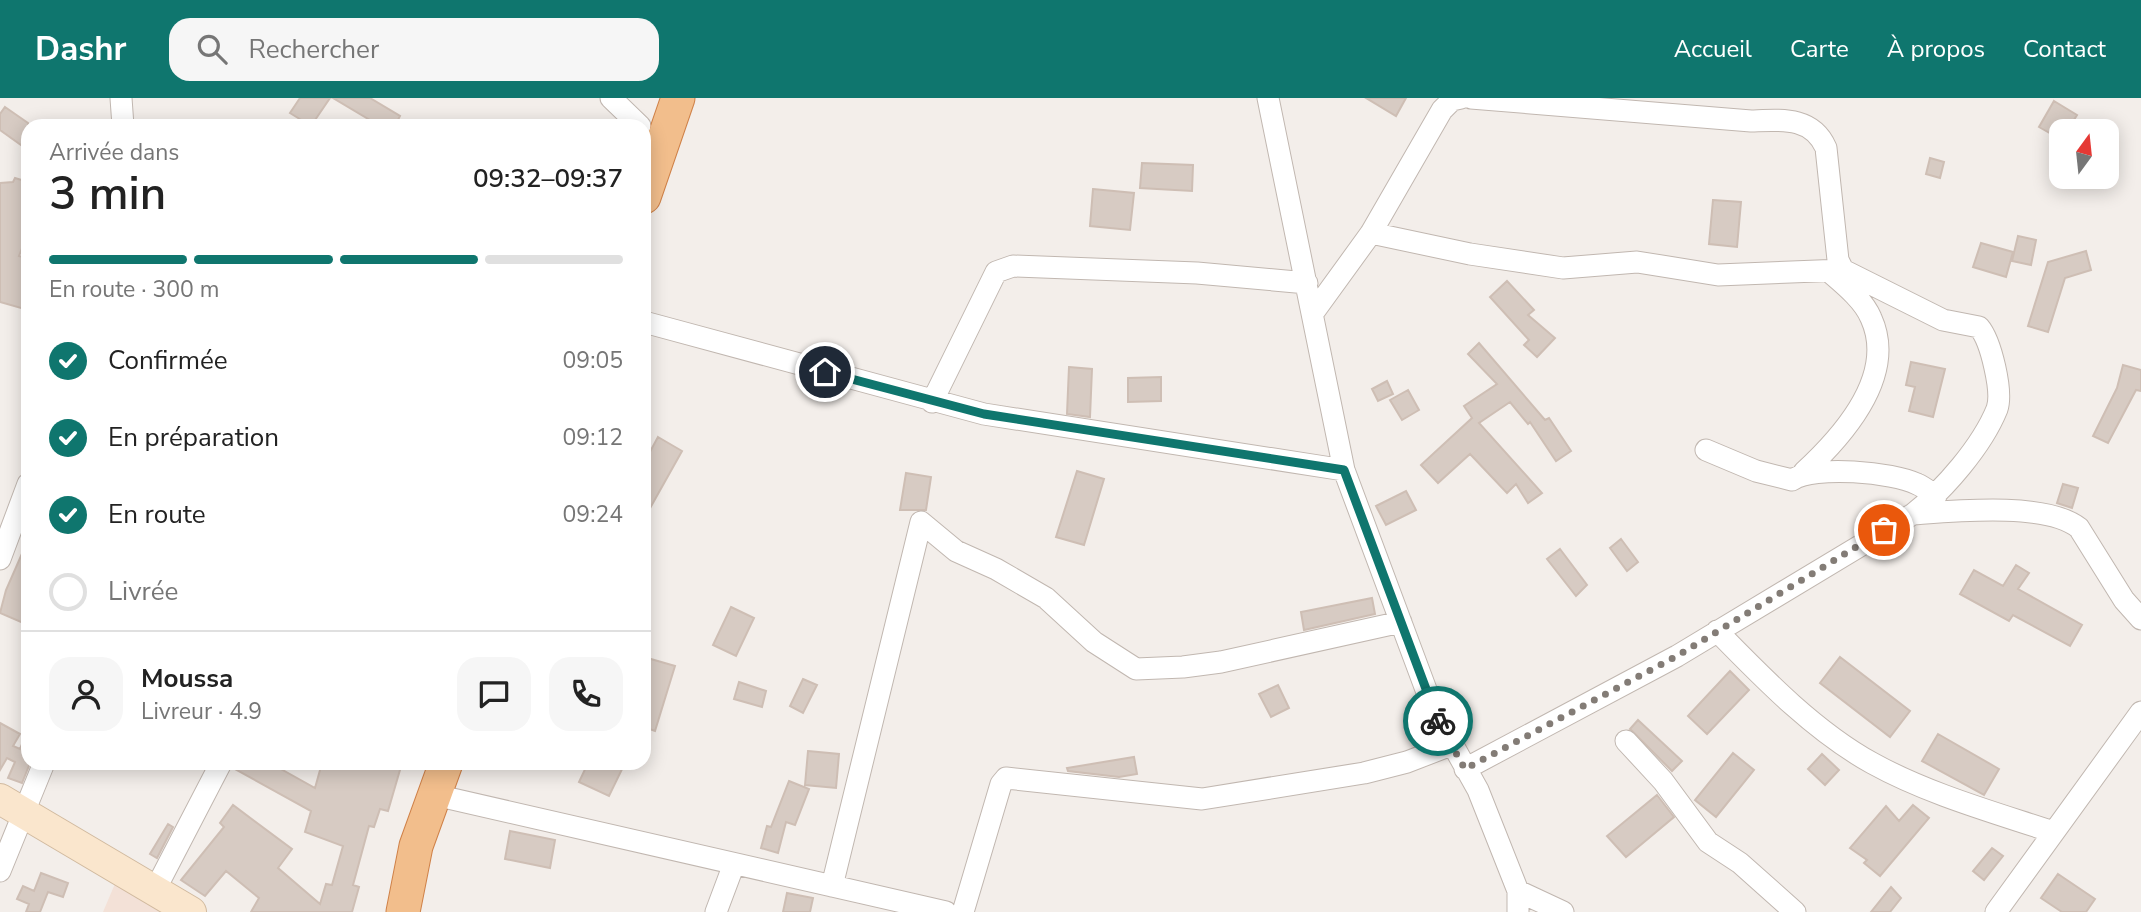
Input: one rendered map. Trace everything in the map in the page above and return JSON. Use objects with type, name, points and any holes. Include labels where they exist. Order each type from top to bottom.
[{"type":"highway","points":[[651,132],[678,98]]},
{"type":"highway","points":[[403,912],[416,846],[444,770]]},
{"type":"highway","points":[[378,912],[416,846]]},
{"type":"main road","points":[[12,806],[191,912]]},
{"type":"street","points":[[121,98],[122,119]]},
{"type":"street","points":[[611,98],[633,119]]},
{"type":"street","points":[[1268,98],[1344,470],[1434,711],[1451,746],[1478,790],[1518,901],[1563,912]]},
{"type":"street","points":[[1313,313],[1371,233],[1442,110],[1452,100],[1461,98]]},
{"type":"street","points":[[1471,98],[1737,120],[1781,120],[1810,127],[1820,134],[1826,148],[1838,260],[1836,271],[1871,317],[1880,349],[1874,378],[1830,448],[1792,480],[1756,471],[1706,450]]},
{"type":"street","points":[[1371,233],[1470,254],[1563,268],[1637,262],[1718,275],[1836,271],[1943,320],[1979,327],[1992,353],[1998,407],[1965,460],[1936,496],[1913,514],[1717,631],[1570,715],[1465,769]]},
{"type":"street","points":[[932,402],[996,272],[1013,266],[1197,273],[1307,283]]},
{"type":"street","points":[[651,324],[984,414],[1344,470]]},
{"type":"street","points":[[1804,472],[1864,473],[1916,483],[1936,496]]},
{"type":"street","points":[[0,559],[21,503]]},
{"type":"street","points":[[1913,514],[2045,513],[2069,519],[2079,528],[2124,600],[2141,619]]},
{"type":"street","points":[[832,886],[921,522],[956,551],[996,569],[1046,598],[1094,642],[1136,668],[1182,667],[1220,662],[1401,622]]},
{"type":"street","points":[[1717,631],[1792,703],[1870,762],[1906,780],[2053,832]]},
{"type":"street","points":[[1996,912],[2141,712]]},
{"type":"street","points":[[1626,741],[1663,781],[1708,842],[1740,863],[1795,912]]},
{"type":"street","points":[[963,912],[1001,784],[1006,779],[1202,799],[1364,773],[1408,762],[1451,746]]},
{"type":"street","points":[[0,871],[12,806],[39,770]]},
{"type":"street","points":[[155,890],[217,770]]},
{"type":"street","points":[[435,795],[946,912]]},
{"type":"street","points":[[716,912],[734,864]]},
{"type":"shaded area","points":[[117,879],[173,912],[103,912]]},
{"type":"building","points":[[300,98],[330,98],[316,119],[300,119],[290,113]]},
{"type":"building","points":[[333,98],[370,98],[400,116],[398,119],[368,119]]},
{"type":"building","points":[[1366,98],[1406,98],[1396,116]]},
{"type":"building","points":[[2054,101],[2077,115],[2074,119],[2049,119],[2049,133],[2039,127]]},
{"type":"building","points":[[5,107],[22,119],[21,145],[0,130],[0,114]]},
{"type":"building","points":[[1930,158],[1944,162],[1940,178],[1926,174]]},
{"type":"building","points":[[1142,163],[1193,165],[1192,191],[1140,188]]},
{"type":"building","points":[[15,178],[21,180],[21,308],[0,302],[0,183],[13,182]]},
{"type":"building","points":[[1093,189],[1134,193],[1130,230],[1090,226]]},
{"type":"building","points":[[1713,200],[1741,202],[1737,247],[1709,244]]},
{"type":"building","points":[[2018,236],[2036,240],[2031,265],[2012,261]]},
{"type":"building","points":[[1981,243],[2013,252],[2006,277],[1973,267]]},
{"type":"building","points":[[2086,251],[2091,270],[2065,278],[2048,332],[2028,326],[2048,262]]},
{"type":"building","points":[[1507,281],[1534,310],[1528,315],[1555,338],[1537,357],[1524,345],[1529,340],[1490,297]]},
{"type":"building","points":[[1479,343],[1545,420],[1549,418],[1571,451],[1556,461],[1530,422],[1528,424],[1510,402],[1479,423],[1542,493],[1528,503],[1516,484],[1507,493],[1470,454],[1438,483],[1421,465],[1472,418],[1464,406],[1497,384],[1468,354]]},
{"type":"building","points":[[1911,362],[1945,369],[1933,417],[1909,411],[1915,387],[1906,385]]},
{"type":"building","points":[[2123,365],[2141,370],[2141,391],[2136,390],[2108,443],[2093,436],[2117,388]]},
{"type":"building","points":[[1069,367],[1092,369],[1090,417],[1067,414]]},
{"type":"building","points":[[1161,377],[1161,401],[1128,402],[1128,378]]},
{"type":"building","points":[[1387,381],[1393,394],[1378,401],[1372,389]]},
{"type":"building","points":[[1408,390],[1419,410],[1402,420],[1390,400]]},
{"type":"building","points":[[658,437],[682,451],[651,506],[651,450]]},
{"type":"building","points":[[1077,471],[1104,479],[1084,545],[1056,537]]},
{"type":"building","points":[[906,473],[931,477],[926,510],[900,510]]},
{"type":"building","points":[[2063,484],[2078,488],[2072,508],[2057,503]]},
{"type":"building","points":[[1406,491],[1416,510],[1386,525],[1376,506]]},
{"type":"building","points":[[1621,539],[1638,562],[1627,571],[1610,548]]},
{"type":"building","points":[[1560,549],[1587,585],[1576,596],[1547,559]]},
{"type":"building","points":[[21,556],[21,622],[0,613],[6,590]]},
{"type":"building","points":[[2016,565],[2029,573],[2018,589],[2082,625],[2070,646],[2013,615],[2009,621],[1960,594],[1974,570],[2003,586]]},
{"type":"building","points":[[1372,598],[1375,614],[1304,630],[1301,612]]},
{"type":"building","points":[[731,607],[754,618],[736,656],[713,645]]},
{"type":"building","points":[[1840,657],[1910,711],[1890,737],[1820,683]]},
{"type":"building","points":[[651,659],[675,666],[655,731],[651,730]]},
{"type":"building","points":[[1730,671],[1749,690],[1707,734],[1688,716]]},
{"type":"building","points":[[803,679],[817,685],[803,713],[790,706]]},
{"type":"building","points":[[739,682],[766,691],[762,707],[734,699]]},
{"type":"building","points":[[1278,685],[1289,708],[1271,717],[1259,694]]},
{"type":"building","points":[[1638,720],[1682,761],[1672,771],[1630,729]]},
{"type":"building","points":[[0,723],[20,734],[13,746],[20,749],[21,747],[21,770],[27,770],[22,783],[8,778],[15,762],[7,758],[0,770]]},
{"type":"building","points":[[1938,734],[1999,769],[1984,795],[1922,761]]},
{"type":"building","points":[[808,751],[839,754],[836,788],[805,785]]},
{"type":"building","points":[[1733,753],[1754,770],[1716,817],[1695,800]]},
{"type":"building","points":[[1822,754],[1839,770],[1825,785],[1808,769]]},
{"type":"building","points":[[1134,757],[1137,774],[1119,777],[1068,771],[1067,768]]},
{"type":"building","points":[[237,770],[283,770],[315,788],[320,770],[400,770],[388,811],[380,809],[374,827],[369,826],[353,885],[359,887],[352,912],[251,912],[259,898],[226,871],[205,896],[181,880],[224,827],[220,823],[233,805],[292,849],[278,868],[320,904],[326,884],[332,885],[343,846],[305,832],[311,811]]},
{"type":"building","points":[[585,770],[622,770],[609,796],[579,782]]},
{"type":"building","points":[[789,781],[809,789],[795,825],[786,822],[778,853],[761,848],[767,826],[771,827]]},
{"type":"building","points":[[1657,795],[1674,817],[1626,857],[1607,836]]},
{"type":"building","points":[[1913,805],[1929,818],[1880,876],[1864,863],[1867,860],[1850,848],[1886,806],[1899,821]]},
{"type":"building","points":[[168,824],[173,827],[157,858],[150,854]]},
{"type":"building","points":[[510,831],[555,840],[550,868],[505,859]]},
{"type":"building","points":[[1992,848],[2003,856],[1984,880],[1973,871]]},
{"type":"building","points":[[41,873],[68,883],[63,897],[48,892],[40,912],[26,912],[29,904],[17,899],[23,886],[34,891]]},
{"type":"building","points":[[2058,874],[2095,899],[2086,912],[2062,912],[2041,898]]},
{"type":"building","points":[[1891,887],[1901,898],[1890,912],[1871,912]]},
{"type":"building","points":[[787,893],[813,898],[810,912],[783,912]]},
{"type":"way so far","points":[[1438,721],[1465,769],[1677,656],[1884,530]]},
{"type":"route","points":[[825,372],[984,414],[1344,470],[1438,721]]}]
